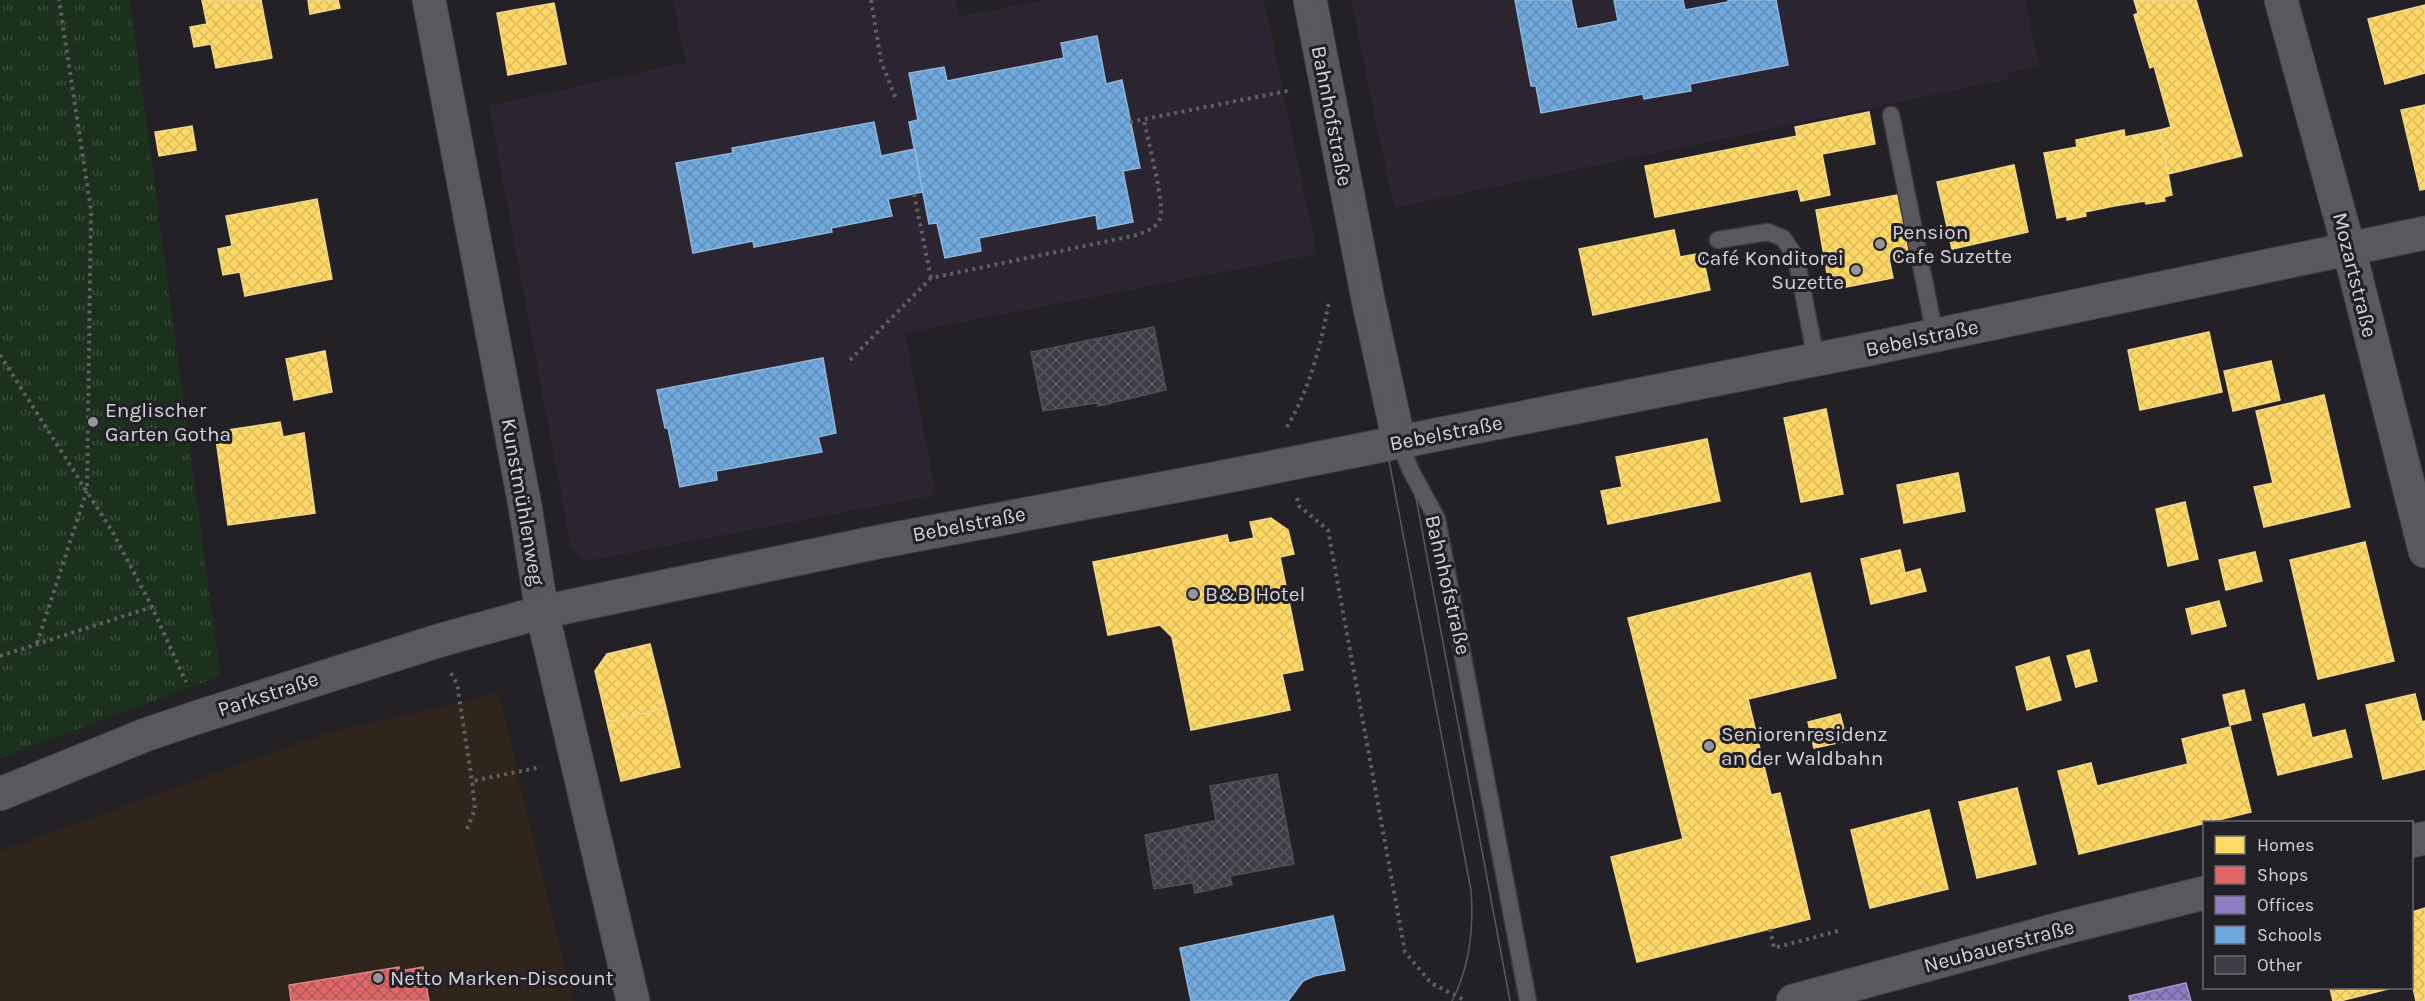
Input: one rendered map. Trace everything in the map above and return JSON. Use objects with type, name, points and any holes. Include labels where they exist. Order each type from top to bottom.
[{"type":"street","name":"Kunstmühlenweg","points":[[429,0],[525,506],[542,612],[633,1001]]},
{"type":"street","name":"Bahnhofstraße","points":[[1310,0],[1369,304],[1399,442]]},
{"type":"street","name":"Mozartstraße","points":[[2281,0],[2349,249],[2425,551]]},
{"type":"street","name":"Bebelstraße","points":[[542,612],[878,542],[1291,464],[1816,359],[2425,233]]},
{"type":"street","name":"Parkstraße","points":[[0,794],[145,735],[201,716],[441,640],[542,612]]},
{"type":"street","name":"Neubauerstraße","points":[[1793,1001],[1841,994],[2203,894]]},
{"type":"lane","points":[[1891,115],[1935,335]]},
{"type":"lane","points":[[1718,240],[1768,232],[1783,238],[1796,257],[1816,359]]},
{"type":"lane","name":"Bahnhofstraße","points":[[1399,442],[1411,471],[1437,519],[1528,1001]]},
{"type":"path","points":[[37,643],[87,490],[91,210],[59,0]]},
{"type":"path","points":[[871,0],[881,62],[896,99]]},
{"type":"path","points":[[1291,79],[1296,101]]},
{"type":"path","points":[[1130,122],[1293,90]]},
{"type":"path","points":[[850,360],[931,278],[1137,236],[1154,227],[1161,216],[1160,199],[1144,120]]},
{"type":"path","points":[[914,194],[931,278]]},
{"type":"path","points":[[1331,295],[1313,372],[1297,411],[1284,432],[1299,506],[1328,530],[1405,952],[1431,982],[1466,1001]]},
{"type":"path","points":[[0,356],[112,531],[152,607],[201,716]]},
{"type":"path","points":[[0,656],[152,607]]},
{"type":"path","points":[[441,640],[452,676],[457,684],[472,781],[475,809],[467,830]]},
{"type":"path","points":[[472,781],[576,759]]},
{"type":"path","points":[[1770,929],[1774,948],[1838,931]]},
{"type":"shaded area","points":[[673,0],[955,0],[959,16],[1046,0],[1264,0],[1317,254],[905,333],[936,495],[586,561],[580,559],[571,547],[489,106],[686,62]]},
{"type":"shaded area","points":[[1351,0],[2025,0],[2039,66],[2008,73],[2009,79],[1394,208]]},
{"type":"shaded area","points":[[498,693],[573,1001],[0,1001],[0,851],[324,734]]},
{"type":"green space","name":"Englischer Garten Gotha","points":[[0,0],[130,0],[220,676],[0,758]]},
{"type":"building: Homes","points":[[202,0],[261,0],[272,58],[216,68],[211,44],[194,47],[190,27],[207,24]]},
{"type":"building: Homes","points":[[308,0],[338,0],[340,8],[310,14]]},
{"type":"building: Homes","points":[[2134,0],[2196,0],[2242,156],[2168,174],[2160,130],[2171,127],[2154,66],[2150,68],[2134,15],[2138,13]]},
{"type":"building: Homes","points":[[554,3],[566,64],[508,75],[497,13]]},
{"type":"building: Homes","points":[[2425,5],[2425,73],[2385,84],[2368,19]]},
{"type":"building: Homes","points":[[2425,105],[2425,189],[2420,190],[2401,110]]},
{"type":"building: Homes","points":[[1869,112],[1875,144],[1822,154],[1830,195],[1801,201],[1798,189],[1655,217],[1645,166],[1797,136],[1795,127]]},
{"type":"building: Homes","points":[[192,126],[196,150],[159,156],[155,132]]},
{"type":"building: Homes","points":[[2124,130],[2125,137],[2160,130],[2172,195],[2164,197],[2165,201],[2146,204],[2145,201],[2114,206],[2085,212],[2086,216],[2067,220],[2067,216],[2057,218],[2044,153],[2077,147],[2076,140]]},
{"type":"building: Homes","points":[[2014,165],[2028,232],[1952,249],[1937,182]]},
{"type":"building: Homes","points":[[1902,194],[1913,254],[1889,259],[1893,278],[1830,290],[1816,210]]},
{"type":"building: Homes","points":[[317,199],[332,279],[245,296],[240,272],[223,275],[218,249],[232,246],[226,216]]},
{"type":"building: Homes","points":[[1674,230],[1680,257],[1702,253],[1710,290],[1593,315],[1579,249]]},
{"type":"building: Homes","points":[[2209,332],[2222,392],[2140,410],[2128,350]]},
{"type":"building: Homes","points":[[325,351],[332,392],[294,400],[286,359]]},
{"type":"building: Homes","points":[[2271,361],[2280,400],[2233,411],[2224,371]]},
{"type":"building: Homes","points":[[2324,395],[2350,507],[2264,527],[2254,487],[2273,483],[2256,411]]},
{"type":"building: Homes","points":[[1826,409],[1843,494],[1801,502],[1784,418]]},
{"type":"building: Homes","points":[[280,422],[283,437],[304,433],[315,513],[228,525],[215,432]]},
{"type":"building: Homes","points":[[1707,439],[1720,501],[1608,524],[1601,491],[1622,487],[1616,457]]},
{"type":"building: Homes","points":[[1958,473],[1965,511],[1904,523],[1897,485]]},
{"type":"building: Homes","points":[[2185,502],[2198,559],[2168,566],[2156,509]]},
{"type":"building: Homes","name":"B&B Hotel","points":[[1271,518],[1288,530],[1294,554],[1280,557],[1303,670],[1282,674],[1290,710],[1191,730],[1172,637],[1160,625],[1108,635],[1093,562],[1227,535],[1229,543],[1254,538],[1250,522]]},
{"type":"building: Homes","points":[[2365,542],[2394,661],[2318,679],[2290,560]]},
{"type":"building: Homes","points":[[1900,550],[1905,573],[1920,569],[1926,591],[1871,604],[1861,559]]},
{"type":"building: Homes","points":[[2255,552],[2262,581],[2226,590],[2219,560]]},
{"type":"building: Homes","name":"Seniorenresidenz an der Waldbahn","points":[[1810,573],[1836,678],[1748,699],[1771,795],[1780,793],[1810,919],[1637,962],[1611,857],[1683,839],[1628,618]]},
{"type":"building: Homes","points":[[2219,601],[2226,626],[2192,634],[2186,609]]},
{"type":"building: Homes","points":[[650,644],[666,708],[607,722],[595,671],[607,654]]},
{"type":"building: Homes","points":[[2089,650],[2097,681],[2076,687],[2067,656]]},
{"type":"building: Homes","points":[[2049,657],[2061,700],[2027,710],[2016,667]]},
{"type":"building: Homes","points":[[2244,690],[2251,720],[2230,725],[2223,695]]},
{"type":"building: Homes","points":[[2415,694],[2422,722],[2425,721],[2425,769],[2383,779],[2366,705]]},
{"type":"building: Homes","points":[[2304,704],[2312,738],[2345,730],[2352,757],[2278,775],[2263,714]]},
{"type":"building: Homes","points":[[666,708],[680,767],[621,781],[607,722]]},
{"type":"building: Homes","points":[[1840,714],[1847,741],[1814,748],[1808,722]]},
{"type":"building: Homes","points":[[2230,727],[2251,812],[2214,821],[2203,821],[2203,824],[2079,854],[2058,771],[2091,763],[2097,786],[2188,764],[2182,739]]},
{"type":"building: Homes","points":[[2017,788],[2036,864],[1977,878],[1959,802]]},
{"type":"building: Homes","points":[[1929,810],[1948,889],[1870,908],[1851,830]]},
{"type":"building: Homes","points":[[2425,908],[2425,1001],[2416,1001],[2413,988],[2413,912]]},
{"type":"building: Homes","points":[[2330,989],[2388,989],[2340,1001],[2333,1001]]},
{"type":"building: Shops","name":"Netto Marken-Discount","points":[[399,967],[400,971],[423,967],[429,1001],[291,1001],[289,985]]},
{"type":"building: Offices","points":[[2186,983],[2191,1001],[2130,1001],[2129,996]]},
{"type":"building: Schools","points":[[1515,0],[1571,0],[1577,29],[1618,21],[1614,0],[1683,0],[1685,10],[1728,2],[1728,0],[1776,0],[1788,65],[1690,84],[1691,91],[1644,99],[1643,94],[1541,113],[1536,86],[1531,86]]},
{"type":"building: Schools","points":[[1097,36],[1106,84],[1122,80],[1140,168],[1123,171],[1133,222],[1098,229],[1096,215],[979,238],[981,251],[945,258],[937,223],[929,224],[909,122],[918,120],[909,73],[944,67],[947,81],[1064,58],[1061,43]]},
{"type":"building: Schools","points":[[874,122],[881,156],[915,149],[923,192],[888,199],[892,216],[831,228],[832,232],[754,247],[753,241],[693,253],[676,163],[733,153],[732,148]]},
{"type":"building: Schools","points":[[823,358],[836,433],[818,437],[822,452],[716,471],[717,480],[680,487],[668,428],[665,428],[657,390]]},
{"type":"building: Schools","points":[[1333,916],[1345,970],[1314,976],[1303,981],[1288,1001],[1191,1001],[1180,948]]},
{"type":"building: Other","points":[[1154,327],[1166,390],[1098,406],[1097,403],[1043,411],[1031,352]]},
{"type":"building: Other","points":[[1277,774],[1294,864],[1230,876],[1232,885],[1195,893],[1182,827],[1216,821],[1210,786]]},
{"type":"building: Other","points":[[1182,828],[1192,883],[1154,889],[1145,835]]},
{"type":"tram line","points":[[1301,0],[1471,890],[1472,919],[1467,961],[1452,1001]]},
{"type":"tram line","points":[[1319,0],[1411,471],[1510,1001]]},
{"type":"place","name":"Pension Cafe Suzette","points":[[1880,244]]},
{"type":"place","name":"Café Konditorei Suzette","points":[[1856,270]]},
{"type":"place","name":"Englischer Garten Gotha","points":[[93,422]]},
{"type":"place","name":"B&B Hotel","points":[[1193,594]]},
{"type":"place","name":"Seniorenresidenz an der Waldbahn","points":[[1709,746]]},
{"type":"place","name":"Netto Marken-Discount","points":[[378,978]]}]
